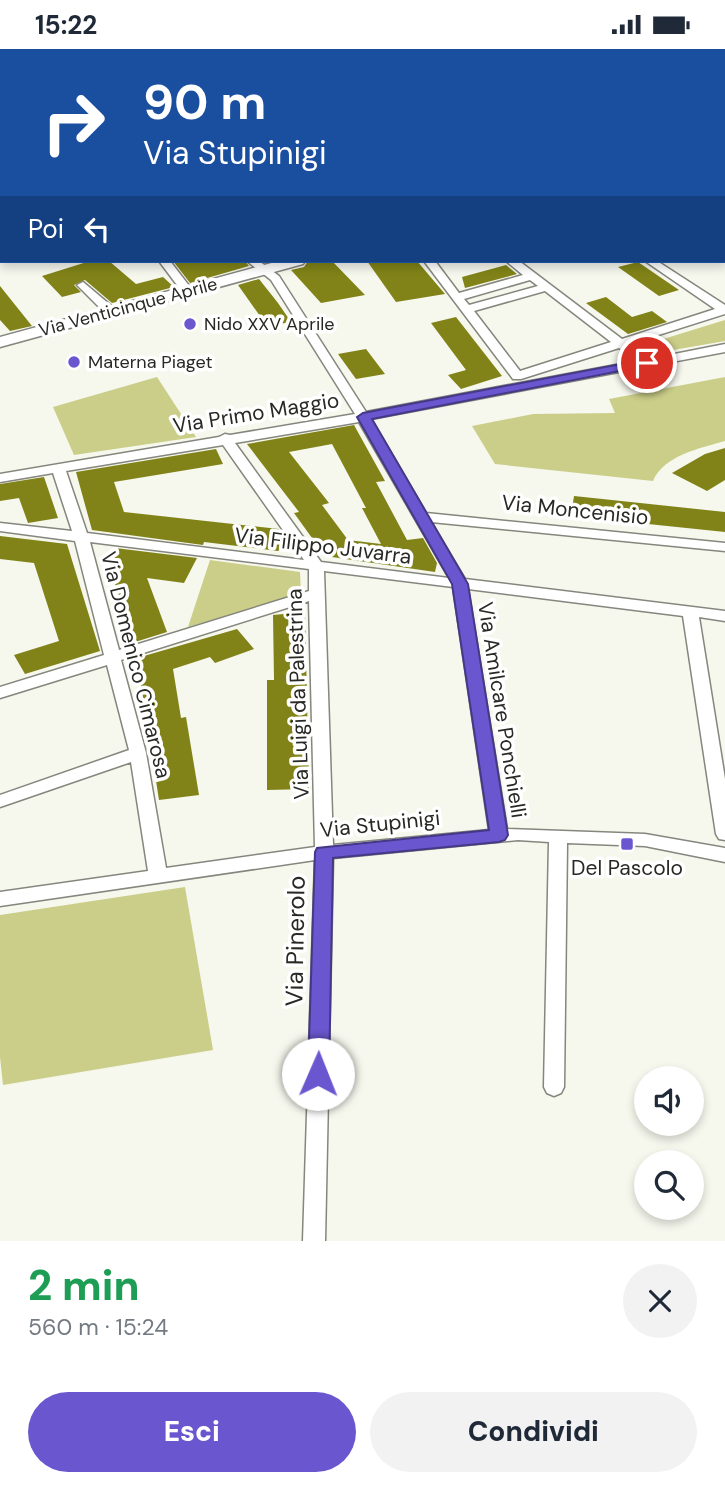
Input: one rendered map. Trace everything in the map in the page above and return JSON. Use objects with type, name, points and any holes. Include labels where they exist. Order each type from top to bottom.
[{"type":"street","points":[[166,263],[187,291]]},
{"type":"street","name":"Via Venticinque Aprile","points":[[2,338],[111,312],[187,291],[259,265],[278,263]]},
{"type":"street","points":[[431,263],[517,376],[725,310]]},
{"type":"street","points":[[515,263],[647,363]]},
{"type":"street","points":[[653,263],[725,310]]},
{"type":"street","name":"Via Amilcare Ponchielli","points":[[259,265],[275,278],[363,417],[460,584],[499,835]]},
{"type":"street","points":[[458,297],[532,276]]},
{"type":"street","points":[[83,285],[111,312]]},
{"type":"street","points":[[468,309],[547,287]]},
{"type":"street","name":"Via Primo Maggio","points":[[0,478],[225,438],[363,417],[725,348]]},
{"type":"street","name":"Via Luigi da Palestrina","points":[[225,438],[316,566],[324,852]]},
{"type":"street","name":"Via Domenico Cimarosa","points":[[58,468],[81,537],[138,753],[158,877]]},
{"type":"street","name":"Via Moncenisio","points":[[421,517],[725,547]]},
{"type":"street","name":"Via Filippo Juvarra","points":[[0,527],[725,616]]},
{"type":"street","points":[[0,693],[316,594]]},
{"type":"street","points":[[690,612],[725,834]]},
{"type":"street","points":[[0,801],[138,753]]},
{"type":"street","name":"Via Stupinigi","points":[[0,899],[324,852],[499,835],[645,840],[725,855]]},
{"type":"street","points":[[554,1087],[558,836]]},
{"type":"street","name":"Via Pinerolo","points":[[314,1241],[324,852]]},
{"type":"green space","points":[[725,320],[725,341],[656,353],[644,345]]},
{"type":"green space","points":[[157,377],[196,437],[74,455],[53,407]]},
{"type":"green space","points":[[725,377],[725,441],[674,459],[658,472],[653,481],[495,464],[472,426],[533,414],[615,413],[609,399]]},
{"type":"green space","points":[[210,560],[300,572],[301,595],[188,627]]},
{"type":"green space","points":[[185,887],[213,1050],[3,1085],[0,1057],[0,915]]},
{"type":"building","points":[[84,263],[111,263],[136,284],[163,277],[174,287],[112,303],[85,280],[74,285],[81,292],[62,297],[42,276]]},
{"type":"building","points":[[175,263],[247,263],[249,266],[190,283]]},
{"type":"building","points":[[307,263],[334,263],[365,295],[321,303],[291,270],[304,267]]},
{"type":"building","points":[[368,263],[419,263],[445,294],[396,302]]},
{"type":"building","points":[[639,263],[679,290],[659,296],[618,267]]},
{"type":"building","points":[[506,265],[517,274],[465,288],[462,277]]},
{"type":"building","points":[[259,279],[291,322],[267,326],[238,285]]},
{"type":"building","points":[[0,286],[32,326],[10,331],[0,320]]},
{"type":"building","points":[[606,297],[632,317],[652,311],[667,322],[628,334],[586,303]]},
{"type":"building","points":[[456,317],[502,376],[461,389],[448,375],[466,370],[431,323]]},
{"type":"building","points":[[366,349],[385,374],[356,379],[338,354]]},
{"type":"building","points":[[354,425],[385,481],[376,482],[407,540],[423,538],[437,563],[435,572],[325,556],[294,513],[299,512],[247,444]],"holes":[[[332,444],[366,508],[362,508],[381,544],[348,540],[322,505],[329,503],[289,452]]]},
{"type":"building","points":[[725,448],[725,480],[707,491],[672,473],[705,454]]},
{"type":"building","points":[[216,449],[223,464],[114,482],[124,512],[279,529],[289,543],[278,551],[204,542],[203,545],[92,530],[76,472]]},
{"type":"building","points":[[44,477],[58,518],[28,523],[19,498],[0,501],[0,484]]},
{"type":"building","points":[[574,496],[725,512],[725,532],[571,516]]},
{"type":"building","points":[[0,536],[67,544],[100,651],[25,674],[14,655],[59,641],[34,563],[0,559]]},
{"type":"building","points":[[115,548],[197,558],[184,583],[147,578],[167,632],[135,642],[105,555]]},
{"type":"building","points":[[305,612],[309,789],[267,790],[267,680],[274,680],[273,615]]},
{"type":"building","points":[[237,629],[254,649],[215,663],[210,657],[173,669],[181,718],[186,717],[199,795],[159,800],[137,658]]},
{"type":"place","name":"Nido XXV Aprile","points":[[190,324]]},
{"type":"place","name":"Materna Piaget","points":[[74,362]]},
{"type":"place","name":"Del Pascolo","points":[[627,844]]},
{"type":"route","points":[[318,1074],[324,852],[499,835],[460,584],[363,417],[647,363]]}]
